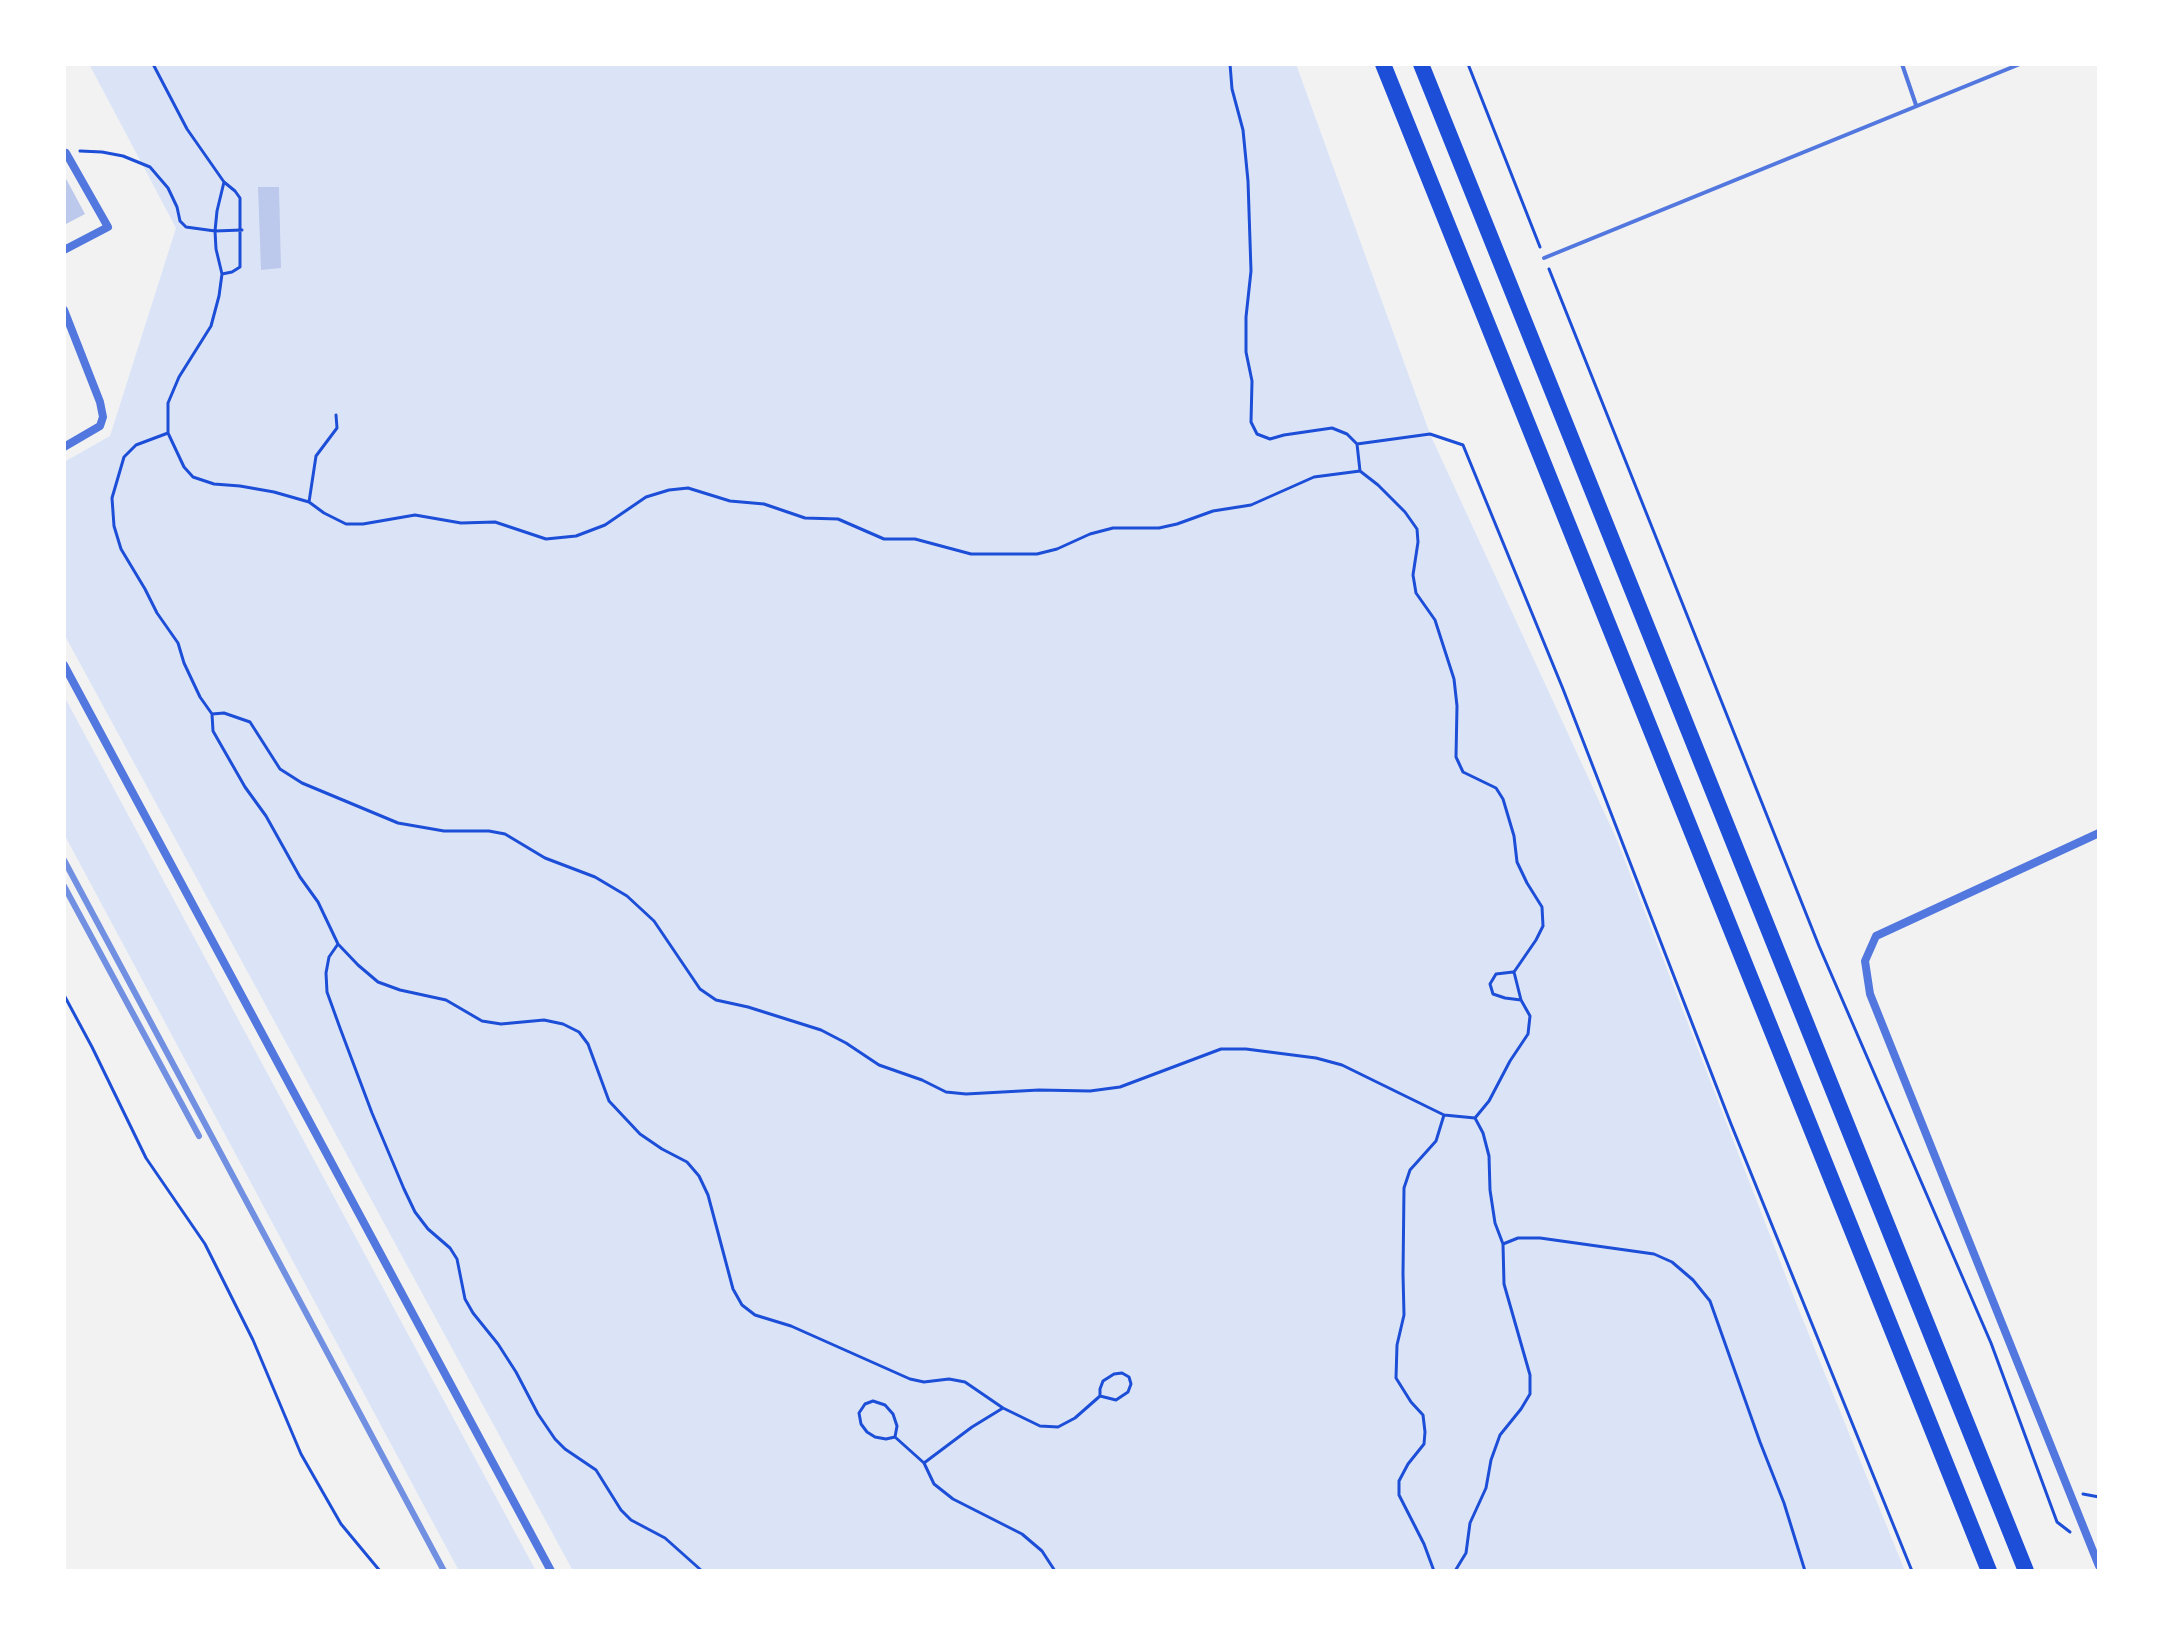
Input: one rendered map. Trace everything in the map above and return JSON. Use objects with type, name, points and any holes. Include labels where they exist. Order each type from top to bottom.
[{"type":"highway","points":[[1383,64],[1989,1571]]},
{"type":"highway","points":[[1421,64],[2026,1571]]},
{"type":"street","points":[[64,250],[108,227],[66,153]]},
{"type":"street","points":[[64,310],[103,417],[100,426],[64,447]]},
{"type":"street","points":[[64,665],[551,1571]]},
{"type":"street","points":[[2099,833],[1876,936],[1865,961],[1870,994],[2099,1566]]},
{"type":"lane","points":[[1902,64],[1916,105]]},
{"type":"lane","points":[[1544,258],[2020,64]]},
{"type":"path","points":[[153,64],[187,129],[224,182],[240,198],[240,267],[222,274]]},
{"type":"path","points":[[1230,64],[1232,89],[1243,130],[1248,181],[1251,271],[1246,352],[1252,381],[1251,422],[1257,434],[1270,439],[1332,428],[1347,434],[1357,444],[1360,471]]},
{"type":"path","points":[[1468,64],[1819,946],[1991,1343],[2057,1522],[2092,1549]]},
{"type":"path","points":[[66,153],[102,152],[123,156],[150,167],[168,188],[180,221],[186,227],[215,231],[242,230]]},
{"type":"path","points":[[224,182],[215,231],[222,274],[219,296],[211,326],[179,377],[168,403],[168,433],[184,467],[193,477],[214,484],[274,492],[309,502],[346,524],[415,515],[461,523],[495,522],[546,539],[576,536],[605,525],[646,497],[688,488],[730,501],[764,504],[805,518],[838,519],[884,539],[915,539],[971,554],[1037,554],[1113,528],[1159,528],[1177,524],[1213,511],[1251,505],[1314,477],[1360,471],[1405,512],[1417,529],[1413,575],[1416,593],[1435,620],[1454,679],[1456,757],[1463,772],[1496,788],[1503,799],[1514,836],[1517,862],[1542,907],[1543,926],[1514,972],[1521,1000],[1530,1016],[1528,1034],[1489,1101],[1475,1118]]},
{"type":"path","points":[[309,502],[316,456],[337,428],[336,415]]},
{"type":"path","points":[[168,433],[136,445],[124,457],[112,498],[114,526],[121,549],[157,613],[178,643],[200,697],[212,714],[213,731],[318,902],[338,944],[358,965],[378,982],[446,1000],[482,1021],[501,1024],[544,1020],[579,1032],[588,1044],[609,1101],[640,1134],[687,1162],[699,1176],[708,1195],[733,1289],[742,1305],[755,1315],[791,1326],[910,1379],[965,1382],[1003,1408],[1040,1426],[1058,1427],[1075,1418],[1100,1396],[1103,1381],[1114,1374],[1122,1373],[1129,1377],[1131,1384],[1128,1392],[1116,1400],[1100,1396]]},
{"type":"path","points":[[1357,444],[1430,434],[1463,445],[1563,689],[1726,1109],[1912,1571]]},
{"type":"path","points":[[212,714],[224,713],[250,722],[280,769],[302,783],[398,823],[444,831],[505,834],[545,858],[595,877],[627,896],[654,921],[700,989],[716,1000],[821,1030],[879,1065],[946,1092],[1090,1091],[1120,1087],[1221,1049],[1246,1049],[1316,1058],[1342,1065],[1444,1115],[1475,1118]]},
{"type":"path","points":[[338,944],[329,957],[326,973],[327,992],[340,1028],[404,1189],[415,1212],[457,1259],[465,1299],[473,1313],[498,1344],[555,1439],[596,1470],[621,1510],[631,1520],[665,1538],[702,1571]]},
{"type":"path","points":[[1514,972],[1496,974],[1490,984],[1493,994],[1521,1000]]},
{"type":"path","points":[[64,995],[146,1158],[205,1244],[253,1340],[301,1454],[341,1524],[380,1571]]},
{"type":"path","points":[[1434,1571],[1399,1495],[1399,1481],[1424,1444],[1425,1432],[1423,1415],[1396,1378],[1396,1367],[1404,1315],[1404,1188],[1410,1170],[1436,1141],[1444,1115]]},
{"type":"path","points":[[1455,1571],[1466,1553],[1470,1523],[1486,1488],[1500,1435],[1530,1394],[1530,1375],[1504,1284],[1503,1244],[1495,1223],[1489,1156],[1475,1118]]},
{"type":"path","points":[[1503,1244],[1518,1238],[1540,1238],[1654,1254],[1672,1262],[1693,1280],[1710,1301],[1784,1503],[1805,1571]]},
{"type":"path","points":[[873,1401],[885,1405],[893,1414],[897,1426],[895,1437],[886,1439],[867,1432],[861,1424],[859,1413],[865,1404],[873,1401]]},
{"type":"path","points":[[924,1463],[1003,1408]]},
{"type":"path","points":[[895,1437],[924,1463],[934,1484],[953,1499],[1022,1534],[1042,1551],[1055,1571]]},
{"type":"shaded area","points":[[89,64],[1296,64],[1430,434],[1617,840],[1797,1305],[1905,1571],[573,1571],[64,634],[64,462],[110,436],[176,228]]},
{"type":"shaded area","points":[[64,696],[536,1571],[459,1571],[64,834]]},
{"type":"building","points":[[64,175],[85,214],[64,225]]},
{"type":"building","points":[[258,187],[279,187],[281,268],[261,270]]},
{"type":"railway","points":[[64,860],[444,1571]]},
{"type":"railway","points":[[64,886],[199,1136]]}]
